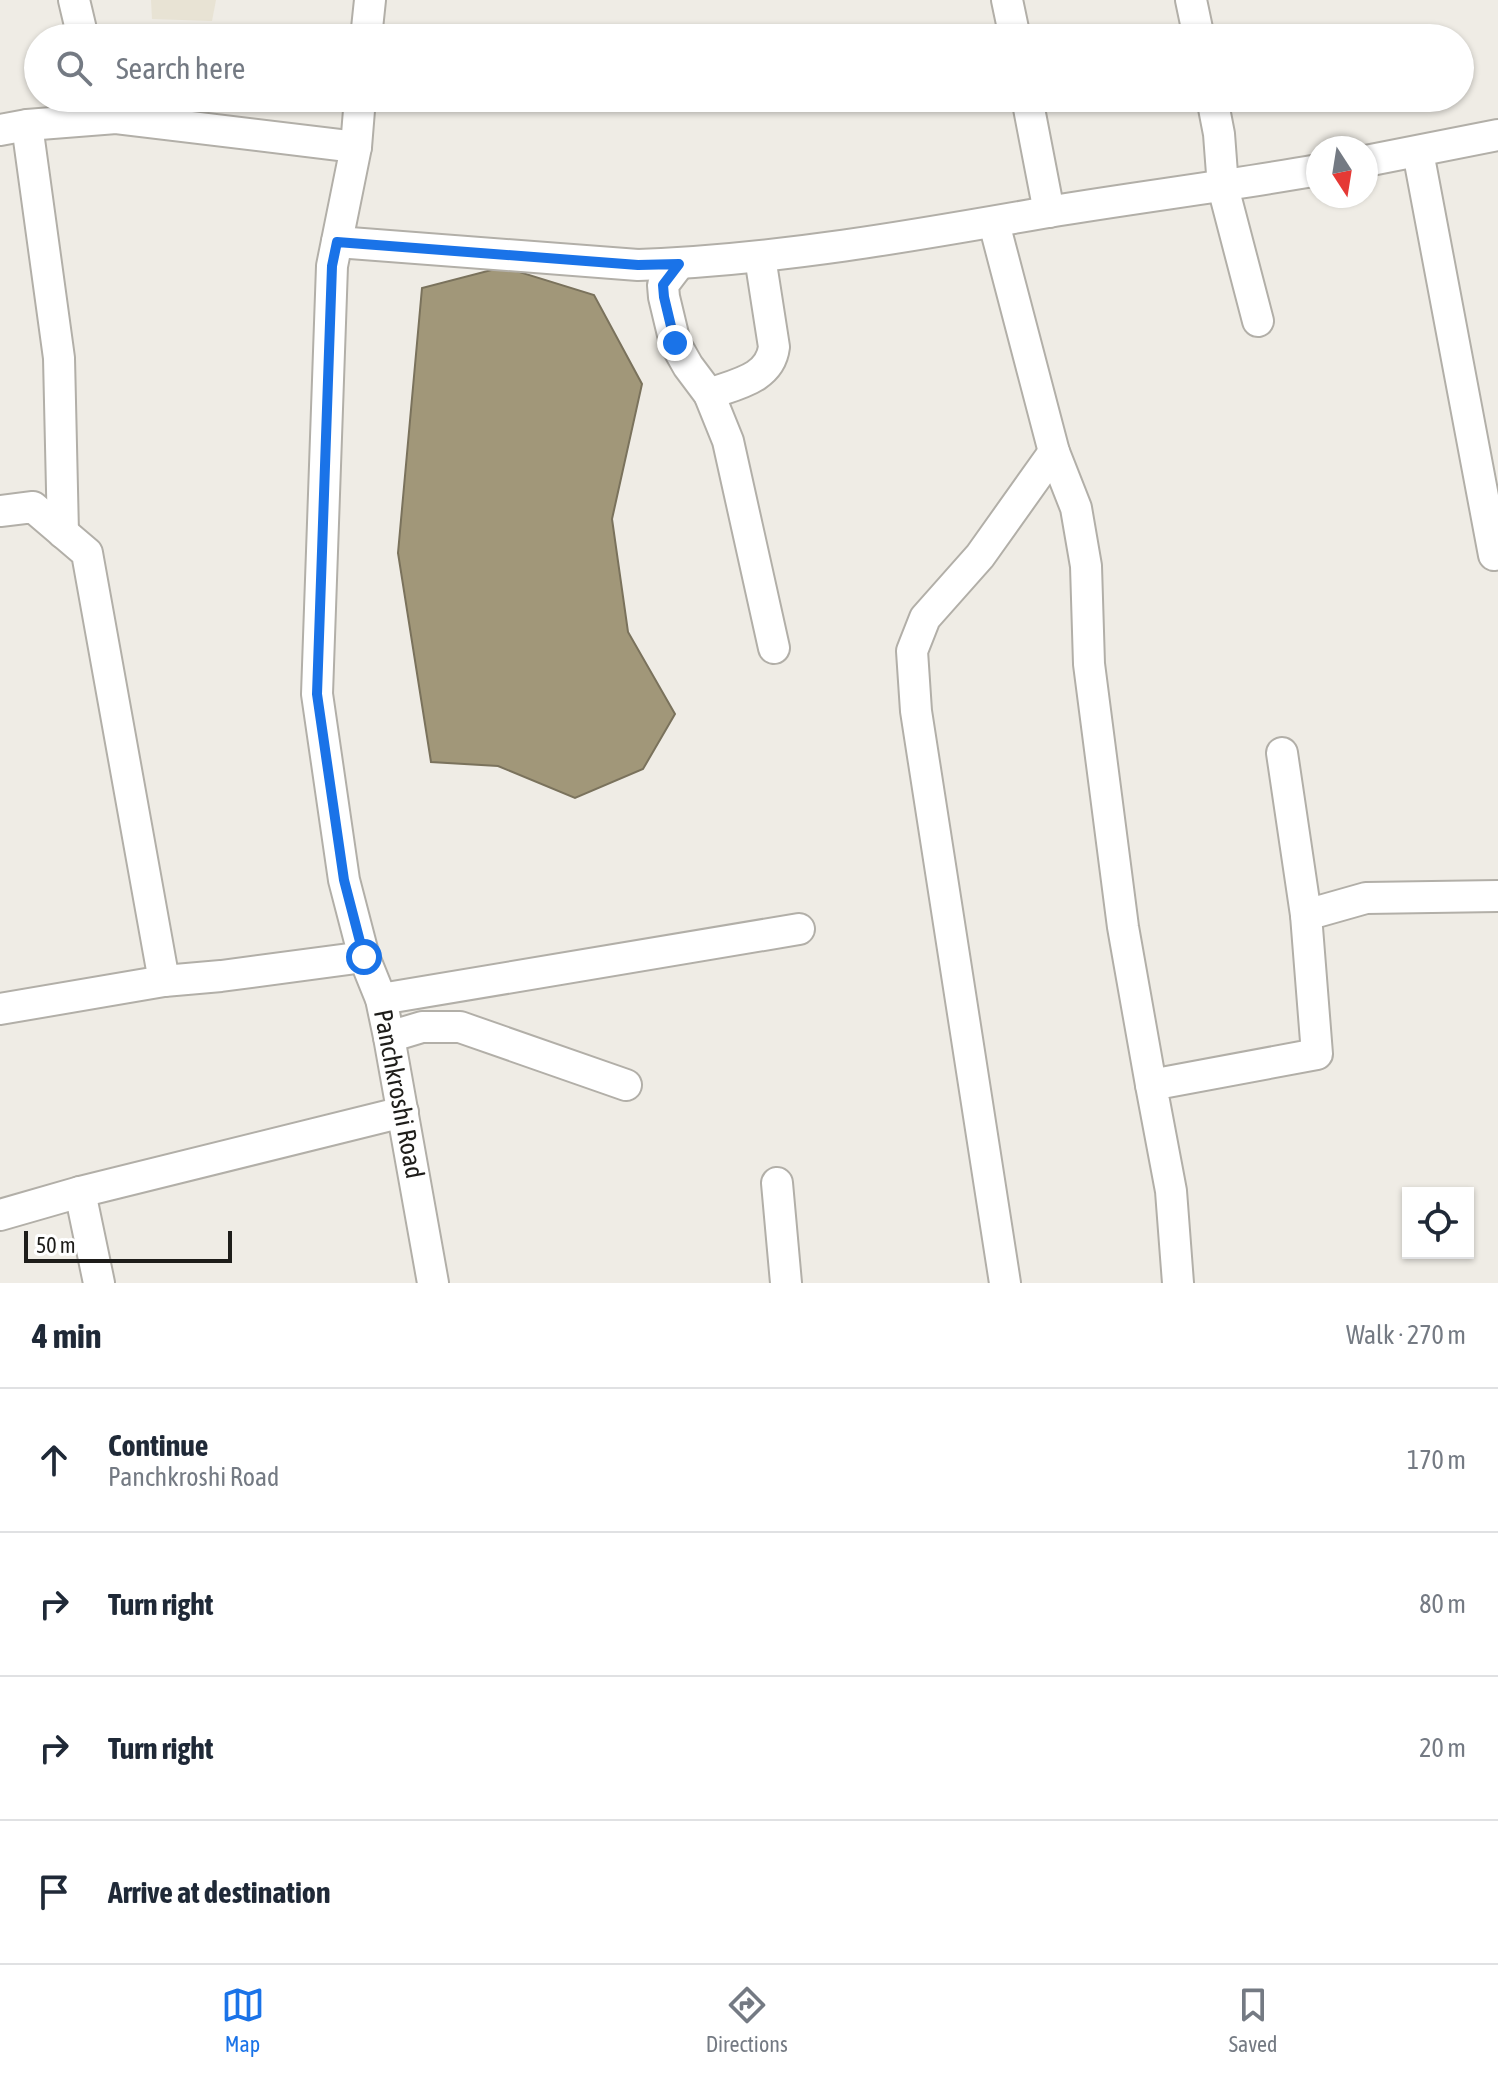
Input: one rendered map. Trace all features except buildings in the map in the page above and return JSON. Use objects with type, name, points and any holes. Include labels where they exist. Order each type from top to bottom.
[{"type":"street","points":[[74,0],[80,24]]},
{"type":"street","points":[[367,24],[370,0]]},
{"type":"street","points":[[1007,0],[1012,24]]},
{"type":"street","points":[[1191,0],[1196,24]]},
{"type":"street","points":[[63,533],[59,358],[13,128],[82,112]]},
{"type":"street","points":[[106,112],[116,118],[356,147]]},
{"type":"street","name":"Panchkroshi Road","points":[[359,112],[356,147],[332,266],[317,694],[344,880],[364,957],[381,999],[433,1283]]},
{"type":"street","points":[[1030,112],[1049,212]]},
{"type":"street","points":[[1215,112],[1223,187],[1258,321]]},
{"type":"street","points":[[1378,159],[1498,135]]},
{"type":"street","points":[[1418,152],[1489,474],[1494,555]]},
{"type":"street","points":[[337,242],[638,265],[679,264],[760,257],[994,223],[1306,172]]},
{"type":"street","points":[[994,223],[1054,452],[1076,508],[1086,566],[1089,664],[1123,927],[1171,1191],[1178,1283]]},
{"type":"street","points":[[709,394],[763,372],[772,361],[774,347],[760,257]]},
{"type":"street","points":[[679,264],[663,285],[675,343],[709,394],[728,441],[774,648]]},
{"type":"street","points":[[1005,1283],[916,711],[912,651],[925,618],[980,556],[1054,452]]},
{"type":"street","points":[[0,511],[33,507],[87,553],[164,981]]},
{"type":"street","points":[[1151,1085],[1317,1054],[1306,915],[1282,753]]},
{"type":"street","points":[[1306,915],[1366,898],[1498,896]]},
{"type":"street","points":[[381,999],[799,929]]},
{"type":"street","points":[[0,1005],[364,957]]},
{"type":"street","points":[[389,1037],[422,1027],[460,1027],[626,1085]]},
{"type":"street","points":[[0,1215],[80,1192],[403,1112]]},
{"type":"street","points":[[777,1183],[786,1283]]},
{"type":"street","points":[[80,1192],[99,1283]]},
{"type":"shaded area","points":[[151,0],[216,0],[212,21],[152,19]]},
{"type":"shaded area","points":[[503,267],[594,295],[642,384],[612,519],[628,632],[675,714],[643,769],[575,798],[498,766],[431,762],[398,553],[422,288]]},
{"type":"route","points":[[364,957],[344,880],[317,694],[332,266],[337,242],[638,265],[679,264],[663,285],[675,343]]}]
